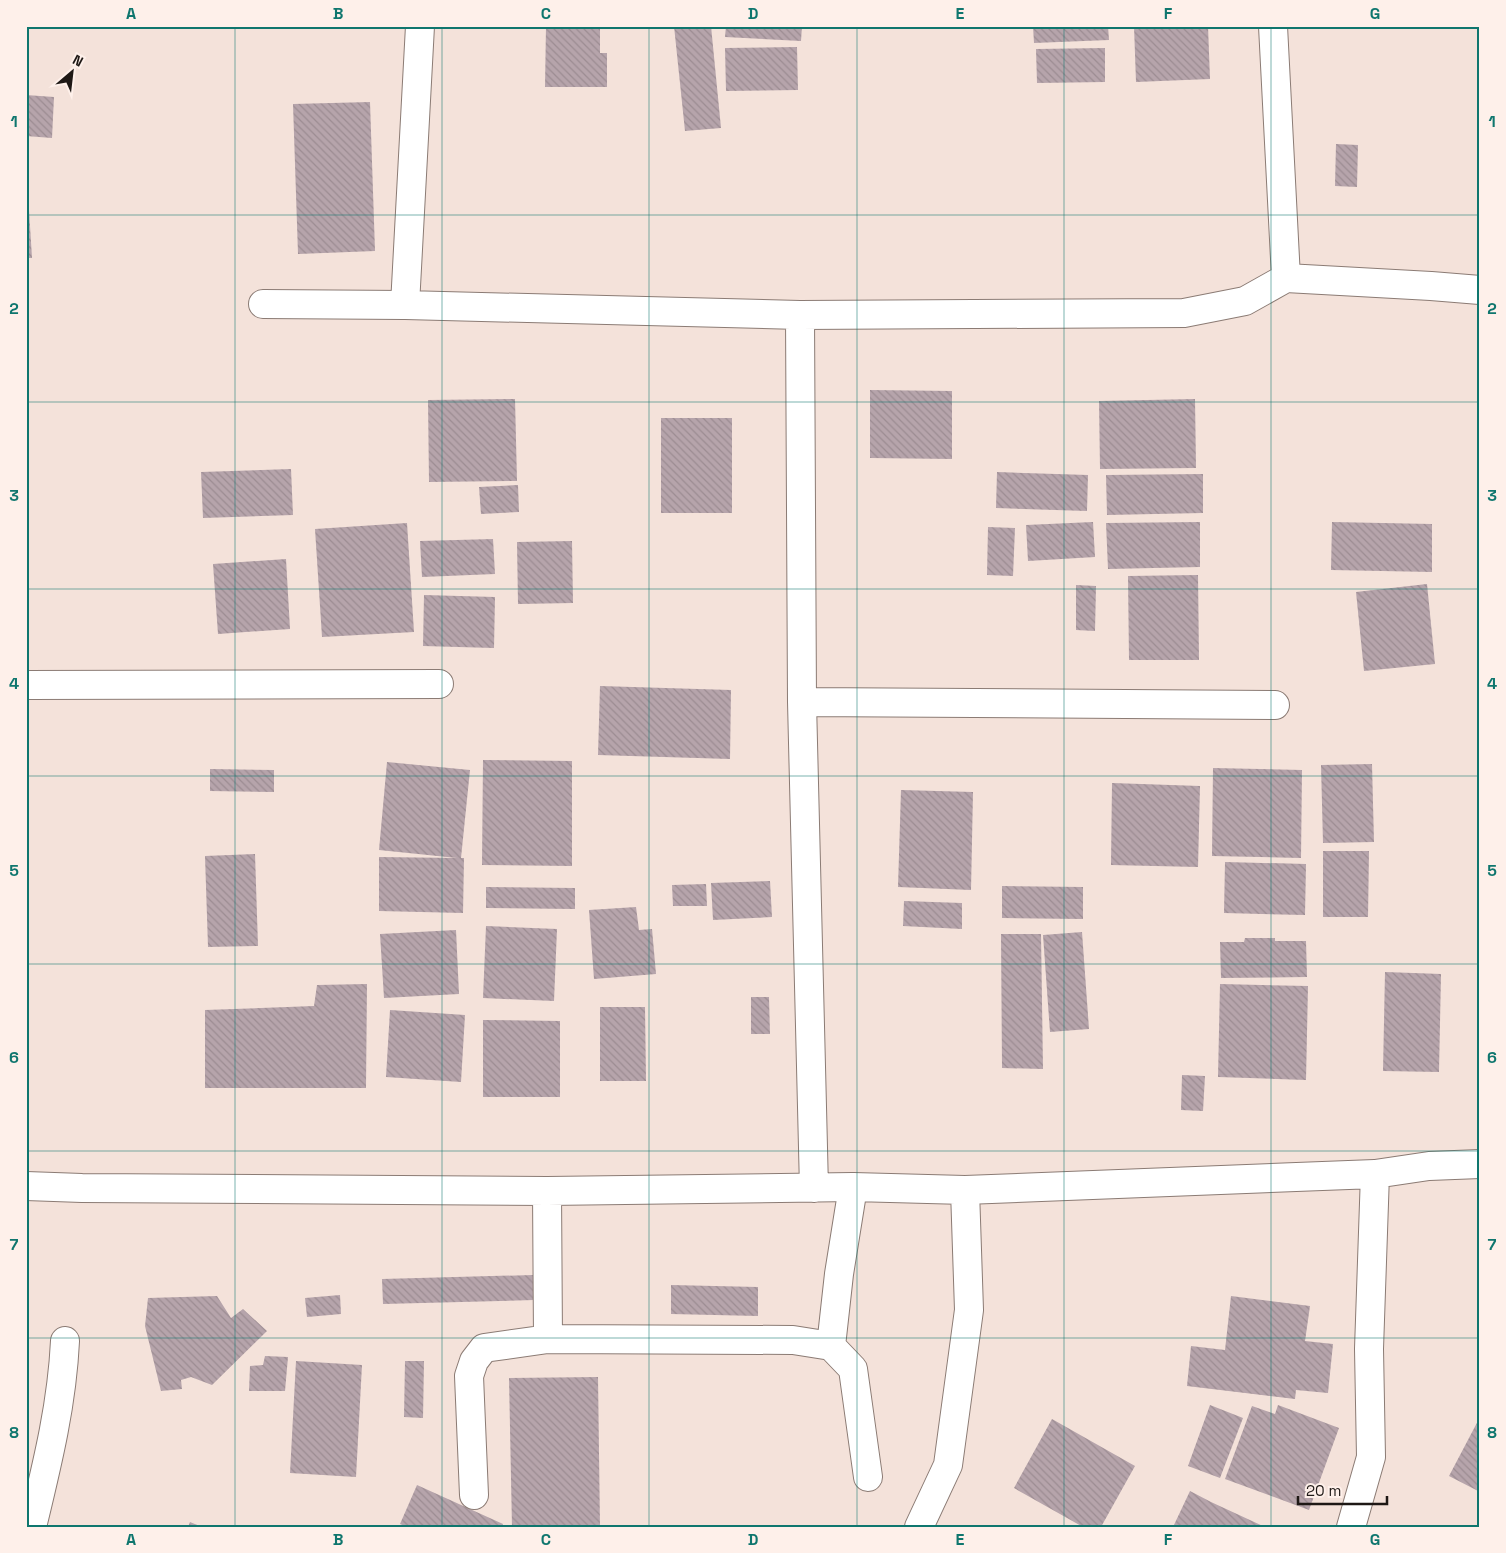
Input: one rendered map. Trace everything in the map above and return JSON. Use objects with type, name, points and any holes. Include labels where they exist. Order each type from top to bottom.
[{"type":"street","points":[[405,305],[420,26]]},
{"type":"street","points":[[1273,26],[1286,278]]},
{"type":"street","points":[[263,304],[405,305],[800,315],[1184,313],[1245,300],[1286,278],[1480,290]]},
{"type":"street","points":[[800,315],[802,702],[814,1188]]},
{"type":"street","points":[[26,685],[439,684]]},
{"type":"street","points":[[802,702],[1275,704]]},
{"type":"street","points":[[26,1186],[546,1191],[853,1187],[965,1190],[1375,1174],[1429,1166],[1480,1164]]},
{"type":"street","points":[[1352,1527],[1371,1457],[1369,1350],[1375,1174]]},
{"type":"street","points":[[831,1346],[839,1274],[853,1187]]},
{"type":"street","points":[[919,1527],[948,1465],[969,1310],[965,1190]]},
{"type":"street","points":[[546,1191],[548,1339]]},
{"type":"street","points":[[474,1494],[469,1376],[474,1361],[484,1348],[548,1339],[793,1340],[831,1346],[853,1369],[868,1477]]},
{"type":"street","points":[[32,1527],[54,1432],[64,1369],[65,1341]]},
{"type":"building","points":[[546,26],[600,26],[600,53],[607,53],[607,87],[545,87]]},
{"type":"building","points":[[674,26],[711,26],[721,128],[685,131]]},
{"type":"building","points":[[726,26],[802,26],[801,41],[725,37]]},
{"type":"building","points":[[1033,26],[1108,26],[1109,40],[1034,43]]},
{"type":"building","points":[[1134,26],[1208,26],[1210,79],[1136,82]]},
{"type":"building","points":[[797,47],[798,90],[726,91],[725,48]]},
{"type":"building","points":[[1105,48],[1105,82],[1037,83],[1036,49]]},
{"type":"building","points":[[26,95],[54,97],[52,138],[26,136]]},
{"type":"building","points":[[370,102],[375,251],[298,254],[293,104]]},
{"type":"building","points":[[1336,144],[1358,145],[1357,187],[1335,186]]},
{"type":"building","points":[[26,194],[28,194],[32,258],[26,258]]},
{"type":"building","points":[[870,390],[952,391],[952,459],[870,458]]},
{"type":"building","points":[[515,399],[517,481],[429,482],[428,400]]},
{"type":"building","points":[[1195,399],[1196,468],[1100,469],[1099,401]]},
{"type":"building","points":[[661,418],[732,418],[732,513],[661,513]]},
{"type":"building","points":[[291,469],[293,515],[203,518],[201,472]]},
{"type":"building","points":[[997,472],[1088,475],[1087,511],[996,508]]},
{"type":"building","points":[[1203,474],[1203,513],[1107,515],[1106,475]]},
{"type":"building","points":[[518,485],[519,512],[481,514],[479,487]]},
{"type":"building","points":[[1093,522],[1095,557],[1028,561],[1026,525]]},
{"type":"building","points":[[1200,522],[1200,567],[1108,569],[1106,523]]},
{"type":"building","points":[[1332,522],[1432,524],[1432,572],[1331,570]]},
{"type":"building","points":[[407,523],[414,632],[322,637],[315,529]]},
{"type":"building","points":[[988,527],[1015,528],[1013,576],[987,575]]},
{"type":"building","points":[[493,539],[495,574],[422,577],[420,541]]},
{"type":"building","points":[[572,541],[573,603],[518,604],[517,542]]},
{"type":"building","points":[[286,559],[290,629],[218,634],[213,564]]},
{"type":"building","points":[[1198,575],[1199,660],[1129,660],[1128,576]]},
{"type":"building","points":[[1427,584],[1435,664],[1364,671],[1356,592]]},
{"type":"building","points":[[1076,585],[1096,586],[1095,631],[1076,630]]},
{"type":"building","points":[[424,595],[495,597],[494,648],[423,646]]},
{"type":"building","points":[[600,686],[731,690],[730,759],[598,755]]},
{"type":"building","points":[[483,760],[572,761],[572,866],[482,865]]},
{"type":"building","points":[[387,762],[470,770],[461,858],[464,858],[463,913],[379,911],[379,857],[457,858],[379,850]]},
{"type":"building","points":[[1372,764],[1374,842],[1323,843],[1321,765]]},
{"type":"building","points":[[1213,768],[1302,770],[1301,858],[1212,856]]},
{"type":"building","points":[[210,769],[274,770],[274,792],[210,791]]},
{"type":"building","points":[[1112,783],[1200,786],[1198,867],[1111,865]]},
{"type":"building","points":[[901,790],[973,792],[971,890],[898,887]]},
{"type":"building","points":[[1323,851],[1369,851],[1368,917],[1323,917]]},
{"type":"building","points":[[255,854],[258,946],[208,947],[205,856]]},
{"type":"building","points":[[1225,862],[1306,864],[1305,915],[1224,913]]},
{"type":"building","points":[[770,881],[772,917],[713,920],[711,883]]},
{"type":"building","points":[[706,884],[707,906],[673,906],[672,885]]},
{"type":"building","points":[[1002,886],[1083,887],[1083,919],[1002,918]]},
{"type":"building","points":[[486,887],[575,888],[575,909],[486,908]]},
{"type":"building","points":[[904,901],[962,903],[962,929],[903,926]]},
{"type":"building","points":[[636,907],[639,930],[652,929],[656,974],[594,979],[589,910]]},
{"type":"building","points":[[486,926],[557,929],[554,1001],[483,998]]},
{"type":"building","points":[[456,930],[459,994],[384,998],[380,934]]},
{"type":"building","points":[[1082,932],[1089,1029],[1050,1032],[1043,935]]},
{"type":"building","points":[[1001,934],[1041,934],[1043,1069],[1002,1068]]},
{"type":"building","points":[[1245,938],[1275,938],[1275,941],[1306,941],[1307,977],[1221,978],[1220,942],[1244,942]]},
{"type":"building","points":[[1385,972],[1441,974],[1439,1072],[1383,1071]]},
{"type":"building","points":[[367,984],[366,1088],[205,1088],[205,1010],[314,1006],[317,985]]},
{"type":"building","points":[[1220,984],[1308,986],[1306,1080],[1218,1077]]},
{"type":"building","points":[[751,997],[769,997],[770,1034],[751,1034]]},
{"type":"building","points":[[600,1007],[645,1007],[646,1081],[600,1081]]},
{"type":"building","points":[[390,1010],[465,1015],[461,1082],[386,1077]]},
{"type":"building","points":[[483,1020],[560,1021],[560,1097],[483,1097]]},
{"type":"building","points":[[1477,1022],[1480,1022],[1480,1074],[1477,1074]]},
{"type":"building","points":[[1182,1075],[1205,1076],[1203,1111],[1181,1110]]},
{"type":"building","points":[[533,1275],[534,1300],[383,1304],[382,1279]]},
{"type":"building","points":[[671,1285],[758,1287],[758,1316],[671,1314]]},
{"type":"building","points":[[340,1295],[341,1314],[307,1317],[305,1298]]},
{"type":"building","points":[[217,1296],[231,1318],[243,1309],[267,1331],[212,1385],[191,1377],[181,1380],[182,1389],[161,1391],[145,1326],[148,1298]]},
{"type":"building","points":[[1231,1296],[1310,1306],[1305,1341],[1333,1344],[1328,1393],[1296,1390],[1295,1399],[1187,1386],[1191,1346],[1225,1350]]},
{"type":"building","points":[[265,1356],[288,1357],[285,1391],[249,1391],[250,1366],[263,1365]]},
{"type":"building","points":[[296,1361],[362,1365],[356,1477],[290,1473]]},
{"type":"building","points":[[405,1361],[424,1361],[423,1418],[404,1417]]},
{"type":"building","points":[[598,1377],[600,1527],[512,1527],[509,1378]]},
{"type":"building","points":[[1210,1405],[1243,1418],[1220,1478],[1188,1466]]},
{"type":"building","points":[[1278,1405],[1339,1428],[1309,1510],[1225,1479],[1252,1406],[1275,1414]]},
{"type":"building","points":[[1480,1417],[1480,1492],[1449,1476]]},
{"type":"building","points":[[1052,1419],[1135,1466],[1101,1527],[1083,1527],[1014,1488]]},
{"type":"building","points":[[417,1485],[503,1524],[502,1527],[407,1527],[400,1524]]},
{"type":"building","points":[[1190,1491],[1211,1502],[1265,1527],[1173,1527]]},
{"type":"building","points":[[190,1522],[202,1527],[188,1527]]}]
